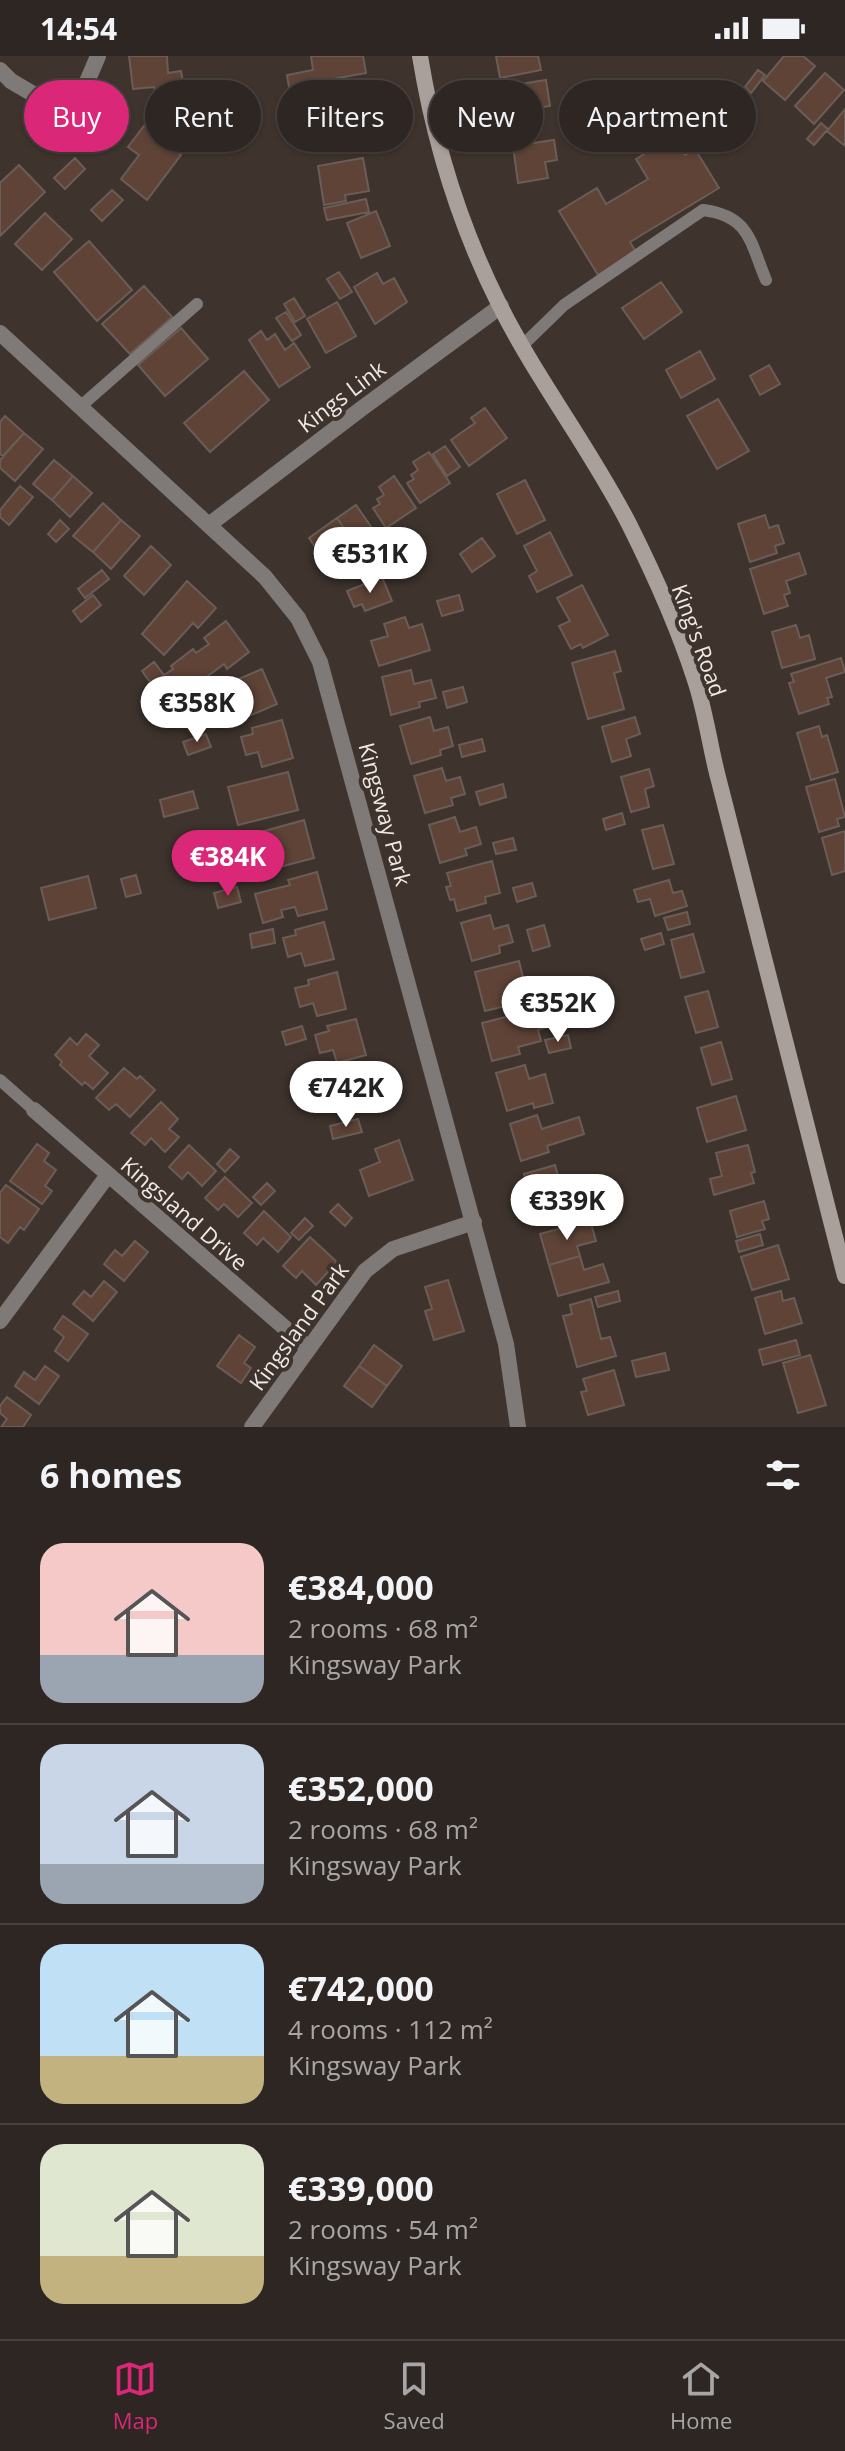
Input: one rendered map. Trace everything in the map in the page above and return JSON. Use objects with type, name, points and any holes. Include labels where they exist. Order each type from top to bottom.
[{"type":"street","points":[[0,70],[11,81],[72,117],[98,56]]},
{"type":"street","name":"King's Road","points":[[420,56],[429,110],[455,200],[473,248],[501,306],[628,523],[685,651],[703,709],[715,767],[844,1265]]},
{"type":"street","name":"Kings Link","points":[[210,524],[346,419],[501,306]]},
{"type":"street","name":"Kingsway Park","points":[[0,333],[265,577],[298,618],[320,662],[506,1344],[518,1427]]},
{"type":"street","name":"Kingsland Drive","points":[[34,1110],[308,1348]]},
{"type":"street","points":[[0,1321],[108,1175]]},
{"type":"street","name":"Kingsland Park","points":[[252,1427],[365,1271],[393,1249],[474,1222]]},
{"type":"lane","points":[[523,345],[564,305],[703,210],[723,213],[743,225],[766,280]]},
{"type":"lane","points":[[81,406],[197,304]]},
{"type":"lane","points":[[0,1080],[34,1110]]},
{"type":"building","points":[[129,56],[167,56],[168,73],[181,71],[182,80],[145,80],[145,88],[133,89]]},
{"type":"building","points":[[311,56],[363,56],[366,73],[328,80],[288,80],[287,75],[313,70]]},
{"type":"building","points":[[496,56],[538,56],[541,70],[500,78]]},
{"type":"building","points":[[784,56],[803,56],[815,66],[785,100],[763,81]]},
{"type":"building","points":[[758,70],[765,75],[756,87],[756,80],[750,80]]},
{"type":"building","points":[[825,73],[844,90],[814,124],[795,106]]},
{"type":"building","points":[[543,80],[546,80],[550,106],[543,107]]},
{"type":"building","points":[[845,109],[845,146],[827,131]]},
{"type":"building","points":[[821,123],[828,129],[814,145],[807,139]]},
{"type":"building","points":[[145,125],[145,152],[177,152],[181,155],[147,200],[121,179],[139,155],[129,146]]},
{"type":"building","points":[[554,140],[557,160],[545,162],[548,178],[518,183],[514,152],[543,152],[543,142]]},
{"type":"building","points":[[648,152],[683,152],[685,155],[697,152],[719,188],[630,242],[636,252],[598,275],[559,211],[597,188],[606,204],[648,179],[636,159]]},
{"type":"building","points":[[75,158],[85,169],[65,189],[54,178]]},
{"type":"building","points":[[363,158],[369,191],[345,195],[346,201],[324,205],[318,166]]},
{"type":"building","points":[[19,165],[45,192],[0,236],[0,183]]},
{"type":"building","points":[[112,190],[123,200],[102,221],[91,210]]},
{"type":"building","points":[[366,199],[369,212],[327,220],[324,208]]},
{"type":"building","points":[[376,211],[390,246],[361,258],[347,223]]},
{"type":"building","points":[[45,213],[72,239],[42,270],[15,244]]},
{"type":"building","points":[[89,241],[132,290],[97,321],[54,272]]},
{"type":"building","points":[[339,272],[352,292],[340,299],[327,279]]},
{"type":"building","points":[[377,273],[383,284],[394,278],[407,302],[375,324],[354,287]]},
{"type":"building","points":[[661,282],[682,312],[644,339],[622,308]]},
{"type":"building","points":[[144,286],[172,317],[130,354],[102,324]]},
{"type":"building","points":[[294,298],[305,316],[295,322],[284,304]]},
{"type":"building","points":[[337,302],[356,336],[326,353],[307,319]]},
{"type":"building","points":[[286,312],[301,335],[292,341],[276,318]]},
{"type":"building","points":[[181,328],[208,359],[165,396],[138,365]]},
{"type":"building","points":[[261,331],[267,340],[275,334],[285,350],[294,343],[310,367],[279,387],[249,340]]},
{"type":"building","points":[[700,351],[715,379],[681,398],[666,370]]},
{"type":"building","points":[[769,365],[780,384],[760,395],[750,376]]},
{"type":"building","points":[[244,371],[269,400],[210,452],[184,423]]},
{"type":"building","points":[[718,399],[749,451],[717,469],[687,416]]},
{"type":"building","points":[[485,408],[507,438],[469,466],[451,440],[475,423],[471,418]]},
{"type":"building","points":[[5,416],[24,433],[3,456],[0,454],[0,422]]},
{"type":"building","points":[[24,433],[43,449],[15,481],[0,468],[0,460]]},
{"type":"building","points":[[445,446],[460,467],[447,476],[433,454]]},
{"type":"building","points":[[429,452],[450,483],[420,503],[407,483],[414,479],[411,475],[418,470],[413,462]]},
{"type":"building","points":[[54,460],[73,476],[52,500],[33,484]]},
{"type":"building","points":[[73,476],[92,493],[70,517],[52,500]]},
{"type":"building","points":[[394,476],[416,508],[386,528],[373,508],[380,504],[377,499],[384,495],[379,487]]},
{"type":"building","points":[[525,480],[545,520],[517,534],[497,494]]},
{"type":"building","points":[[20,486],[33,497],[9,525],[0,517],[0,510]]},
{"type":"building","points":[[103,503],[121,520],[93,552],[73,536]]},
{"type":"building","points":[[356,505],[372,528],[353,541],[337,518]]},
{"type":"building","points":[[765,515],[769,528],[778,525],[784,543],[775,546],[777,553],[750,562],[738,524]]},
{"type":"building","points":[[337,518],[353,541],[325,561],[309,538]]},
{"type":"building","points":[[60,520],[69,529],[56,542],[48,534]]},
{"type":"building","points":[[121,520],[140,536],[111,569],[93,552]]},
{"type":"building","points":[[385,530],[395,544],[385,551],[375,537]]},
{"type":"building","points":[[550,532],[572,575],[537,592],[529,576],[537,571],[524,546]]},
{"type":"building","points":[[482,538],[495,556],[472,572],[460,554]]},
{"type":"building","points":[[151,546],[171,565],[144,595],[124,576]]},
{"type":"building","points":[[799,553],[806,574],[786,581],[790,593],[784,595],[788,606],[764,614],[750,569]]},
{"type":"building","points":[[102,570],[109,579],[85,598],[78,589]]},
{"type":"building","points":[[382,577],[392,601],[365,611],[362,604],[354,607],[347,591]]},
{"type":"building","points":[[187,581],[216,608],[198,628],[193,623],[164,655],[142,634]]},
{"type":"building","points":[[582,585],[608,635],[583,648],[581,644],[571,649],[559,626],[570,621],[557,598]]},
{"type":"building","points":[[93,595],[101,605],[81,622],[73,611]]},
{"type":"building","points":[[459,595],[463,610],[442,616],[437,601]]},
{"type":"building","points":[[405,617],[409,628],[422,624],[430,650],[379,666],[371,641],[388,636],[384,624]]},
{"type":"building","points":[[226,621],[249,652],[227,669],[224,664],[189,690],[185,685],[162,698],[142,671],[154,662],[164,675],[193,649],[196,653],[209,644],[204,638]]},
{"type":"building","points":[[796,625],[800,638],[809,635],[815,659],[782,668],[772,632]]},
{"type":"building","points":[[615,651],[621,671],[614,673],[624,709],[588,719],[572,663]]},
{"type":"building","points":[[841,658],[845,672],[826,678],[832,697],[827,698],[829,704],[799,714],[789,683],[794,682],[791,674]]},
{"type":"building","points":[[262,669],[277,704],[235,722],[221,690]]},
{"type":"building","points":[[411,670],[414,684],[431,680],[436,698],[419,702],[420,707],[391,715],[382,677]]},
{"type":"building","points":[[210,685],[214,695],[195,703],[191,693]]},
{"type":"building","points":[[463,687],[467,702],[447,708],[443,692]]},
{"type":"building","points":[[430,717],[434,731],[448,727],[453,746],[440,750],[441,755],[411,764],[400,726]]},
{"type":"building","points":[[635,717],[640,734],[626,739],[631,756],[612,762],[602,727]]},
{"type":"building","points":[[282,720],[293,758],[262,767],[258,752],[246,755],[241,737],[253,734],[252,728]]},
{"type":"building","points":[[819,726],[822,737],[827,735],[838,772],[811,780],[797,733]]},
{"type":"building","points":[[206,734],[211,747],[188,755],[183,742]]},
{"type":"building","points":[[482,739],[485,751],[462,757],[459,745]]},
{"type":"building","points":[[442,768],[446,781],[460,777],[465,794],[451,798],[453,805],[425,813],[414,776]]},
{"type":"building","points":[[649,769],[654,786],[645,789],[649,807],[631,812],[621,777]]},
{"type":"building","points":[[288,772],[298,810],[238,825],[228,787]]},
{"type":"building","points":[[835,779],[845,817],[837,819],[839,826],[819,832],[806,787]]},
{"type":"building","points":[[503,784],[506,797],[480,805],[476,792]]},
{"type":"building","points":[[193,791],[198,808],[164,817],[160,800]]},
{"type":"building","points":[[622,813],[625,824],[606,830],[603,819]]},
{"type":"building","points":[[455,817],[460,832],[476,827],[481,844],[465,849],[467,855],[440,863],[429,825]]},
{"type":"building","points":[[304,820],[314,858],[242,877],[232,840]]},
{"type":"building","points":[[663,825],[674,864],[653,869],[642,830]]},
{"type":"building","points":[[845,831],[845,871],[832,875],[822,838]]},
{"type":"building","points":[[513,838],[516,850],[496,854],[493,843]]},
{"type":"building","points":[[492,861],[500,893],[485,897],[486,903],[457,911],[446,887],[451,886],[447,873]]},
{"type":"building","points":[[317,872],[327,909],[298,916],[295,907],[281,910],[283,917],[263,923],[255,894],[290,885],[288,880]]},
{"type":"building","points":[[136,875],[141,893],[126,897],[121,879]]},
{"type":"building","points":[[88,876],[96,908],[49,920],[41,888]]},
{"type":"building","points":[[669,880],[673,893],[682,891],[687,906],[655,916],[650,899],[638,902],[634,890]]},
{"type":"building","points":[[532,883],[536,896],[517,902],[513,888]]},
{"type":"building","points":[[237,887],[241,902],[218,908],[214,893]]},
{"type":"building","points":[[687,912],[690,924],[668,930],[664,918]]},
{"type":"building","points":[[490,915],[494,929],[508,925],[513,942],[499,946],[500,953],[472,961],[461,923]]},
{"type":"building","points":[[324,922],[334,959],[305,966],[301,953],[288,957],[283,938],[296,935],[295,930]]},
{"type":"building","points":[[544,925],[550,946],[533,951],[527,930]]},
{"type":"building","points":[[273,929],[275,943],[252,948],[250,934]]},
{"type":"building","points":[[661,933],[664,944],[645,950],[641,939]]},
{"type":"building","points":[[693,934],[704,972],[681,978],[671,940]]},
{"type":"building","points":[[519,961],[527,994],[512,997],[514,1004],[485,1011],[475,972]]},
{"type":"building","points":[[337,972],[346,1009],[317,1016],[313,1003],[300,1007],[295,988],[309,985],[308,980]]},
{"type":"building","points":[[554,988],[557,998],[536,1003],[534,993]]},
{"type":"building","points":[[708,991],[718,1027],[696,1033],[685,997]]},
{"type":"building","points":[[545,1007],[550,1026],[538,1030],[541,1041],[518,1047],[520,1054],[492,1061],[482,1023]]},
{"type":"building","points":[[356,1019],[366,1055],[337,1063],[333,1050],[320,1053],[315,1035],[329,1031],[327,1026]]},
{"type":"building","points":[[302,1026],[306,1039],[286,1045],[282,1032]]},
{"type":"building","points":[[86,1034],[99,1045],[89,1056],[108,1073],[93,1089],[85,1082],[82,1085],[60,1065],[62,1062],[55,1055],[70,1038],[77,1045]]},
{"type":"building","points":[[568,1035],[571,1048],[549,1053],[545,1040]]},
{"type":"building","points":[[721,1042],[732,1079],[712,1085],[701,1048]]},
{"type":"building","points":[[525,1065],[529,1079],[545,1074],[553,1103],[534,1108],[533,1103],[507,1111],[496,1073]]},
{"type":"building","points":[[376,1067],[385,1104],[356,1111],[353,1098],[340,1102],[335,1083],[348,1080],[347,1075]]},
{"type":"building","points":[[124,1068],[137,1079],[140,1076],[155,1090],[130,1117],[116,1104],[109,1110],[96,1098]]},
{"type":"building","points":[[317,1072],[321,1085],[300,1092],[296,1078]]},
{"type":"building","points":[[736,1096],[746,1130],[707,1142],[697,1108]]},
{"type":"building","points":[[161,1102],[178,1119],[169,1129],[179,1137],[165,1152],[151,1138],[145,1145],[131,1133]]},
{"type":"building","points":[[537,1115],[542,1129],[579,1117],[584,1134],[547,1146],[549,1152],[521,1161],[510,1124]]},
{"type":"building","points":[[358,1119],[362,1132],[333,1139],[330,1126]]},
{"type":"building","points":[[399,1140],[413,1180],[369,1196],[360,1170],[380,1162],[375,1149]]},
{"type":"building","points":[[37,1144],[49,1153],[44,1161],[56,1170],[45,1186],[52,1191],[42,1204],[10,1181]]},
{"type":"building","points":[[189,1145],[216,1171],[202,1186],[188,1172],[182,1179],[169,1167]]},
{"type":"building","points":[[748,1145],[755,1172],[751,1173],[754,1183],[714,1195],[710,1179],[722,1176],[716,1153]]},
{"type":"building","points":[[230,1149],[239,1157],[225,1172],[217,1164]]},
{"type":"building","points":[[555,1165],[566,1205],[536,1214],[524,1174]]},
{"type":"building","points":[[225,1177],[252,1203],[238,1217],[224,1204],[218,1210],[205,1198]]},
{"type":"building","points":[[267,1183],[275,1191],[261,1205],[253,1197]]},
{"type":"building","points":[[6,1185],[39,1209],[24,1230],[20,1227],[8,1243],[0,1237],[0,1193]]},
{"type":"building","points":[[764,1201],[769,1219],[762,1221],[765,1229],[737,1237],[730,1211]]},
{"type":"building","points":[[338,1204],[352,1218],[345,1226],[330,1212]]},
{"type":"building","points":[[264,1211],[291,1237],[278,1252],[263,1238],[257,1245],[244,1233]]},
{"type":"building","points":[[305,1218],[313,1226],[299,1240],[291,1233]]},
{"type":"building","points":[[590,1220],[596,1241],[577,1246],[580,1256],[549,1265],[540,1234]]},
{"type":"building","points":[[760,1234],[763,1245],[739,1252],[736,1241]]},
{"type":"building","points":[[310,1237],[337,1262],[316,1285],[302,1271],[296,1278],[283,1266]]},
{"type":"building","points":[[135,1241],[148,1252],[124,1281],[104,1264],[115,1250],[122,1256]]},
{"type":"building","points":[[778,1245],[789,1279],[752,1290],[741,1257]]},
{"type":"building","points":[[580,1256],[584,1270],[603,1264],[609,1282],[558,1296],[549,1265]]},
{"type":"building","points":[[448,1280],[464,1331],[434,1340],[425,1311],[432,1309],[425,1287]]},
{"type":"building","points":[[104,1281],[117,1292],[93,1321],[73,1304],[84,1291],[91,1297]]},
{"type":"building","points":[[618,1291],[620,1301],[598,1307],[595,1297]]},
{"type":"building","points":[[781,1291],[783,1301],[794,1298],[802,1323],[765,1334],[755,1298]]},
{"type":"building","points":[[591,1299],[601,1339],[610,1337],[616,1356],[577,1367],[563,1316],[572,1314],[570,1305]]},
{"type":"building","points":[[63,1316],[88,1334],[68,1361],[55,1351],[64,1337],[54,1329]]},
{"type":"building","points":[[239,1335],[255,1347],[244,1363],[251,1368],[241,1383],[217,1366]]},
{"type":"building","points":[[796,1340],[800,1355],[763,1365],[759,1350]]},
{"type":"building","points":[[374,1345],[402,1366],[387,1386],[359,1366]]},
{"type":"building","points":[[665,1353],[669,1370],[636,1377],[632,1361]]},
{"type":"building","points":[[810,1355],[826,1405],[798,1413],[783,1363]]},
{"type":"building","points":[[45,1366],[59,1376],[39,1404],[15,1386],[24,1372],[35,1380]]},
{"type":"building","points":[[359,1366],[387,1386],[372,1407],[344,1386]]},
{"type":"building","points":[[614,1370],[624,1405],[588,1415],[581,1392],[587,1391],[583,1379]]},
{"type":"building","points":[[7,1397],[31,1415],[23,1427],[1,1427],[7,1419],[0,1413],[0,1406]]}]
